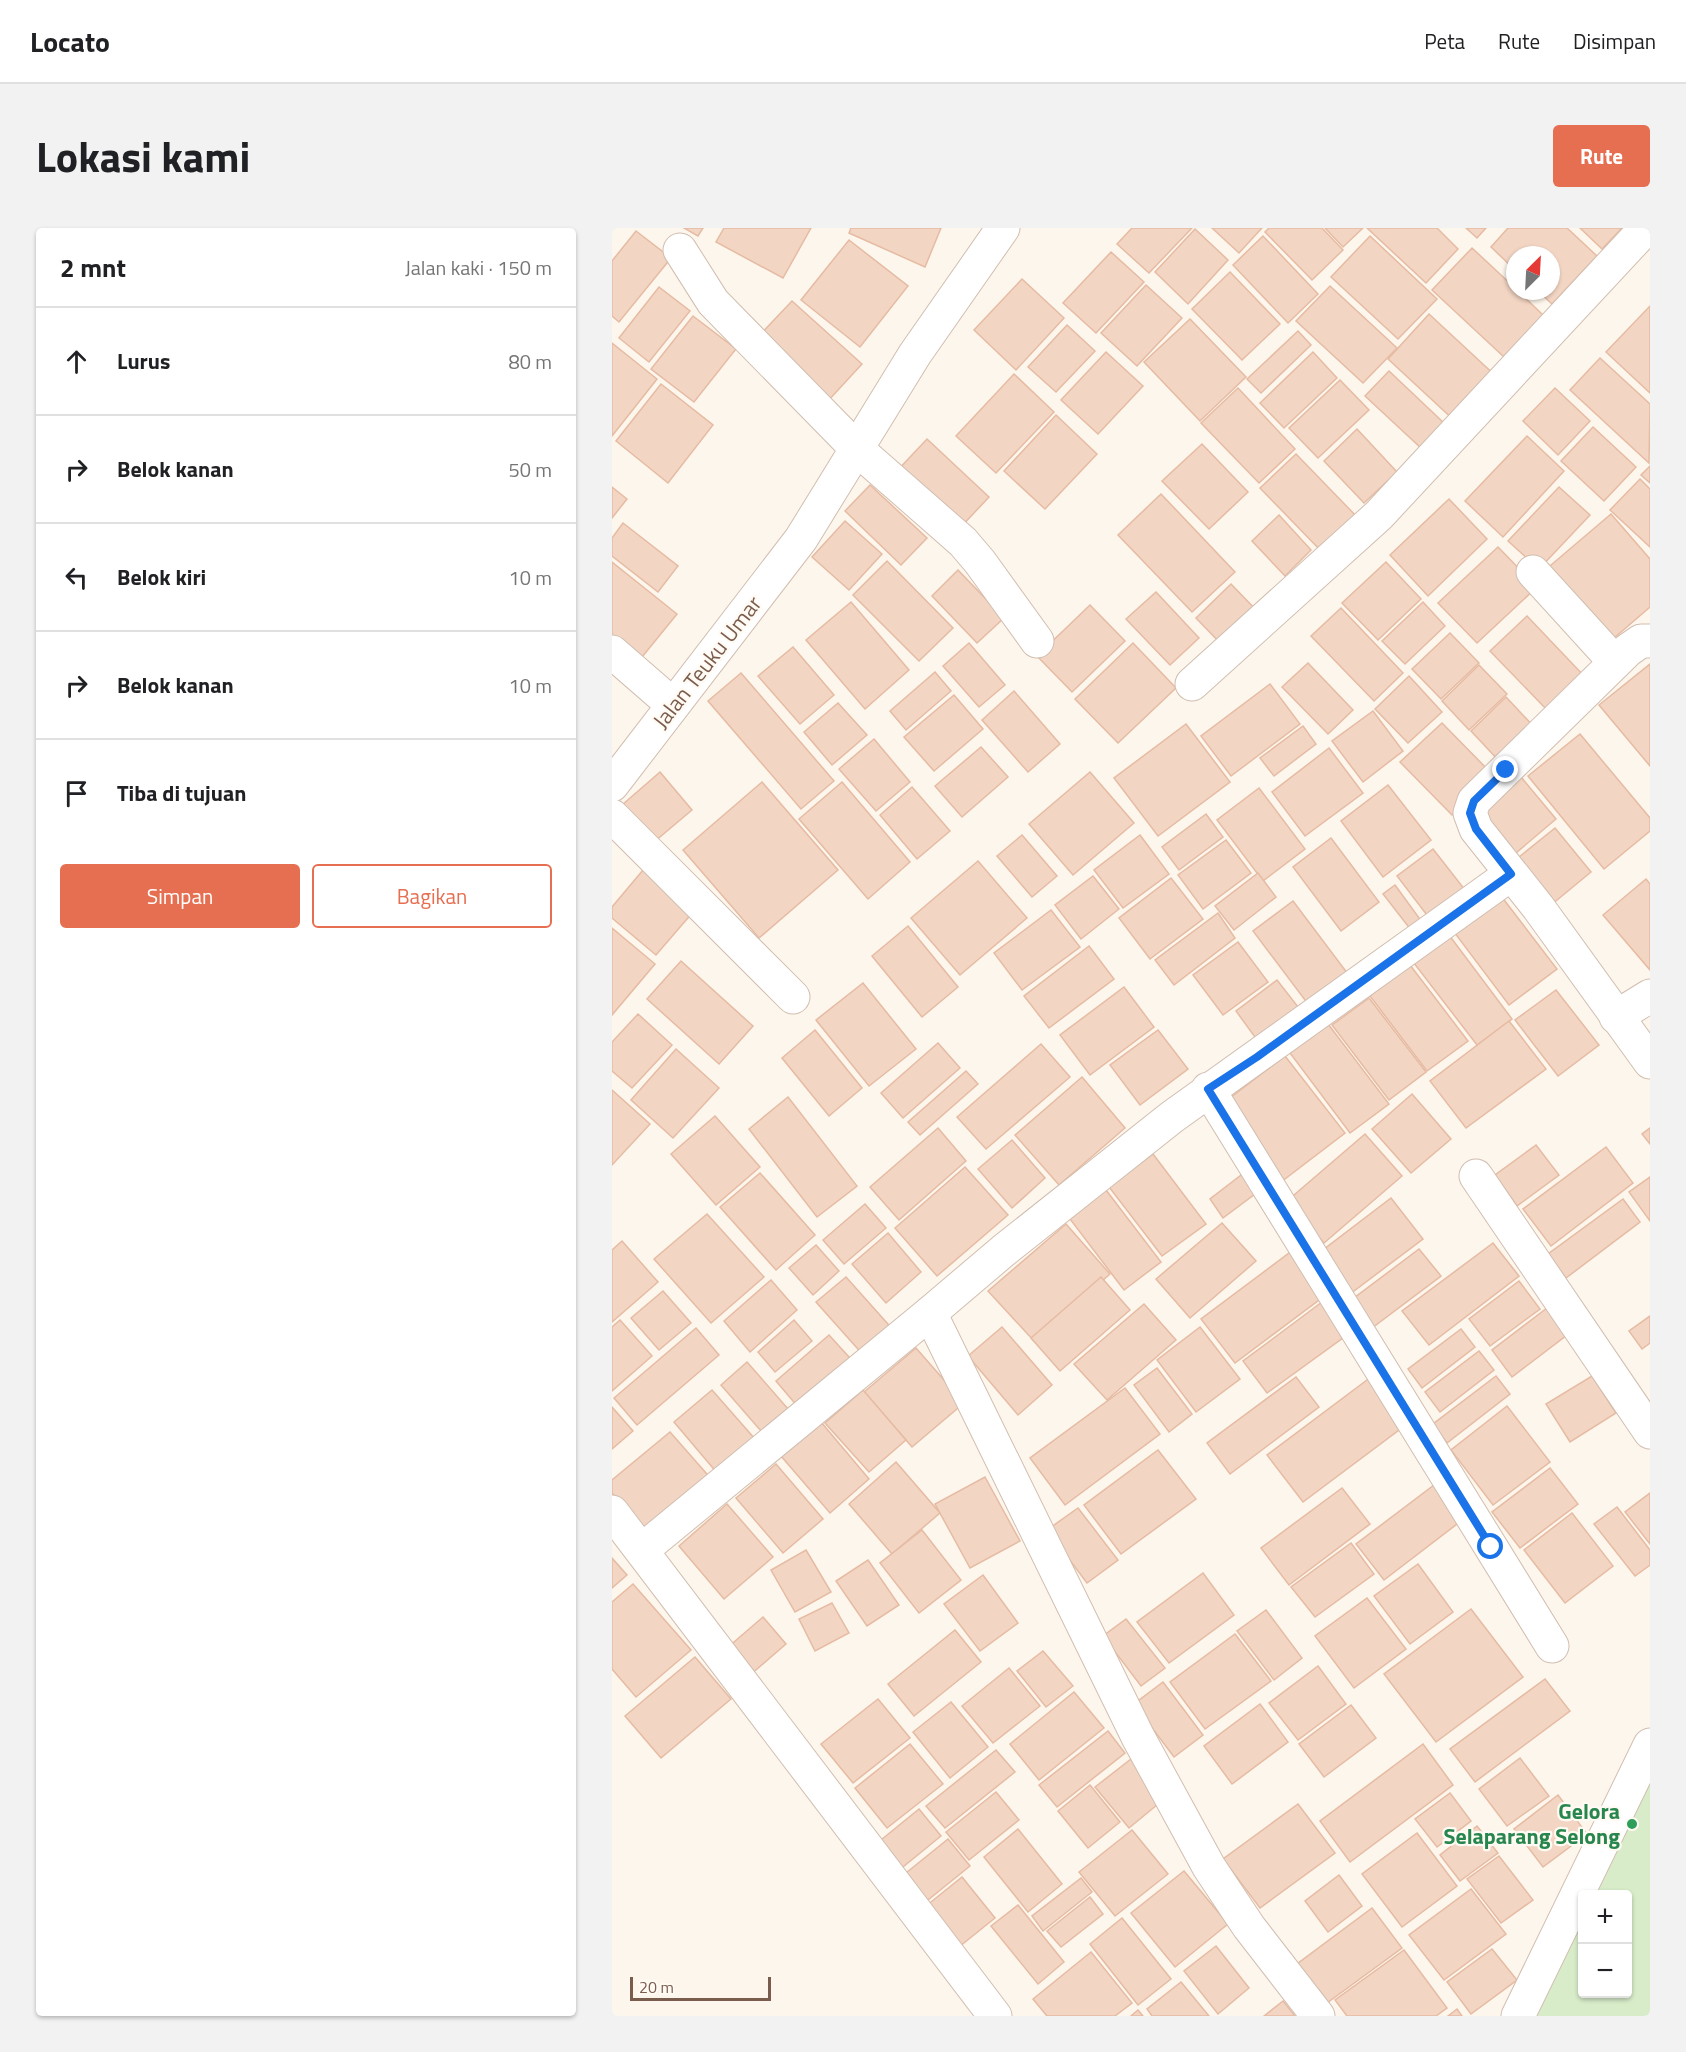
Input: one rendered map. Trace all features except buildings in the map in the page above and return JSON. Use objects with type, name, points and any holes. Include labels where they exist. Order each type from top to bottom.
[{"type":"street","name":"Jalan Teuku Umar","points":[[612,785],[801,538],[858,450],[915,354],[1003,228]]},
{"type":"street","points":[[1192,684],[1379,515],[1646,228]]},
{"type":"street","points":[[680,250],[713,302],[858,450],[963,543],[980,562],[1037,641]]},
{"type":"street","points":[[1533,572],[1615,662]]},
{"type":"street","points":[[1650,641],[1641,641],[1615,662],[1474,801],[1470,813],[1476,829],[1538,907],[1650,1062]]},
{"type":"street","points":[[612,652],[673,705]]},
{"type":"street","points":[[612,816],[793,997]]},
{"type":"street","points":[[642,1550],[1003,1251],[1208,1089],[1257,1057],[1511,874]]},
{"type":"street","points":[[1616,1017],[1650,996]]},
{"type":"street","points":[[1208,1089],[1552,1646]]},
{"type":"street","points":[[1476,1176],[1650,1432]]},
{"type":"street","points":[[930,1313],[1138,1737],[1209,1868],[1249,1927],[1318,2016]]},
{"type":"street","points":[[612,1512],[994,2016]]},
{"type":"street","points":[[1518,2016],[1650,1745]]},
{"type":"green space","name":"Gelora Selaparang Selong","points":[[1650,1754],[1650,2016],[1514,2016],[1578,1893],[1578,1998],[1632,1998],[1632,1890],[1579,1890]]},
{"type":"place","name":"Gelora Selaparang Selong","points":[[1632,1824]]},
{"type":"route","points":[[1491,1547],[1208,1089],[1257,1057],[1511,874],[1476,829],[1470,813],[1474,801],[1506,770]]}]
